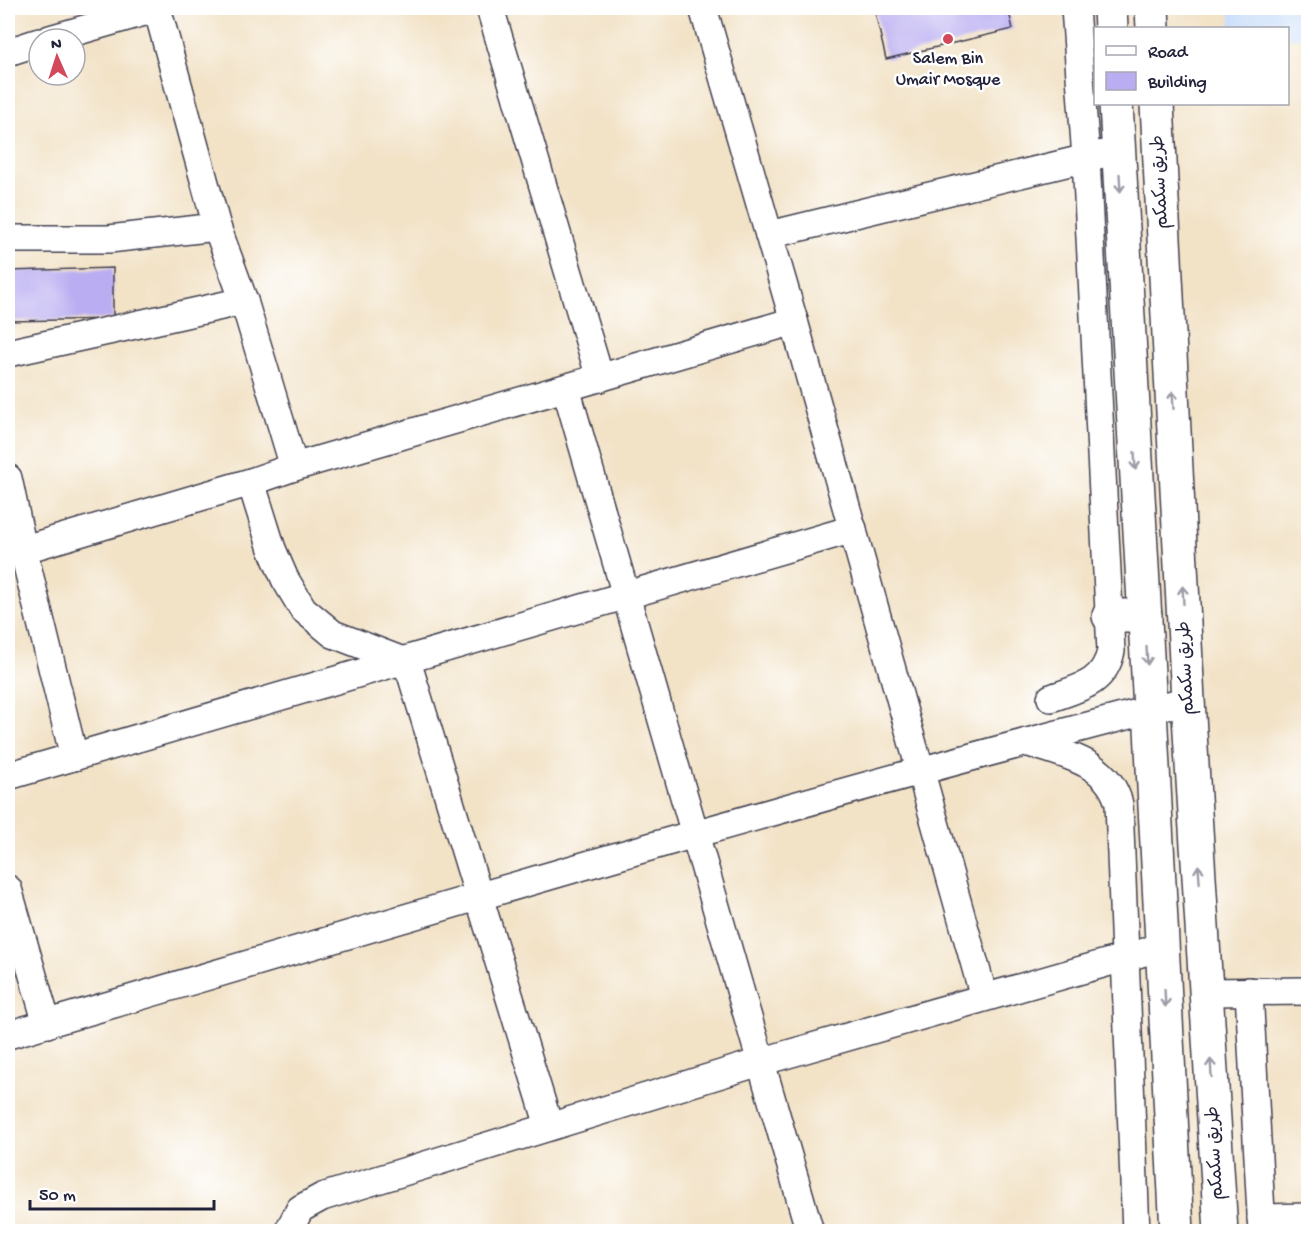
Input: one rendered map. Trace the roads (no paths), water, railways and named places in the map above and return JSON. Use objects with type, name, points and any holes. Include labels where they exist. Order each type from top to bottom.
[{"type":"main road","points":[[1110,8],[1111,27]]},
{"type":"main road","points":[[1152,8],[1153,27]]},
{"type":"main road","points":[[1116,105],[1177,1232]]},
{"type":"main road","name":"طريق سكمكم","points":[[1157,105],[1188,700],[1221,1232]]},
{"type":"main road","points":[[1109,616],[1144,616]]},
{"type":"street","points":[[67,27],[79,18],[157,8],[217,227],[244,301],[294,467]]},
{"type":"street","points":[[490,8],[600,378]]},
{"type":"street","points":[[703,8],[794,321],[984,997]]},
{"type":"street","points":[[1051,698],[1087,684],[1103,672],[1111,651],[1086,158],[1075,8]]},
{"type":"street","points":[[8,52],[27,46]]},
{"type":"street","points":[[769,236],[1119,150]]},
{"type":"street","points":[[8,239],[109,239],[217,227]]},
{"type":"street","points":[[8,353],[244,301]]},
{"type":"street","points":[[15,551],[794,321]]},
{"type":"street","points":[[566,388],[810,1232]]},
{"type":"street","points":[[8,478],[15,551],[74,757]]},
{"type":"street","points":[[251,482],[272,549],[285,579],[303,609],[333,634],[403,661],[411,674],[549,1126]]},
{"type":"street","points":[[8,776],[853,529]]},
{"type":"street","points":[[8,1035],[694,834],[921,770],[1188,700]]},
{"type":"street","points":[[1027,742],[1093,766],[1104,775],[1116,794],[1119,804],[1136,1232]]},
{"type":"street","points":[[8,889],[46,1024]]},
{"type":"street","points":[[288,1232],[300,1209],[321,1197],[760,1062],[1162,947]]},
{"type":"street","points":[[1206,992],[1308,991]]},
{"type":"street","points":[[1249,992],[1262,1225],[1308,1217]]},
{"type":"place","name":"Salem Bin Umair Mosque","points":[[948,39]]}]
